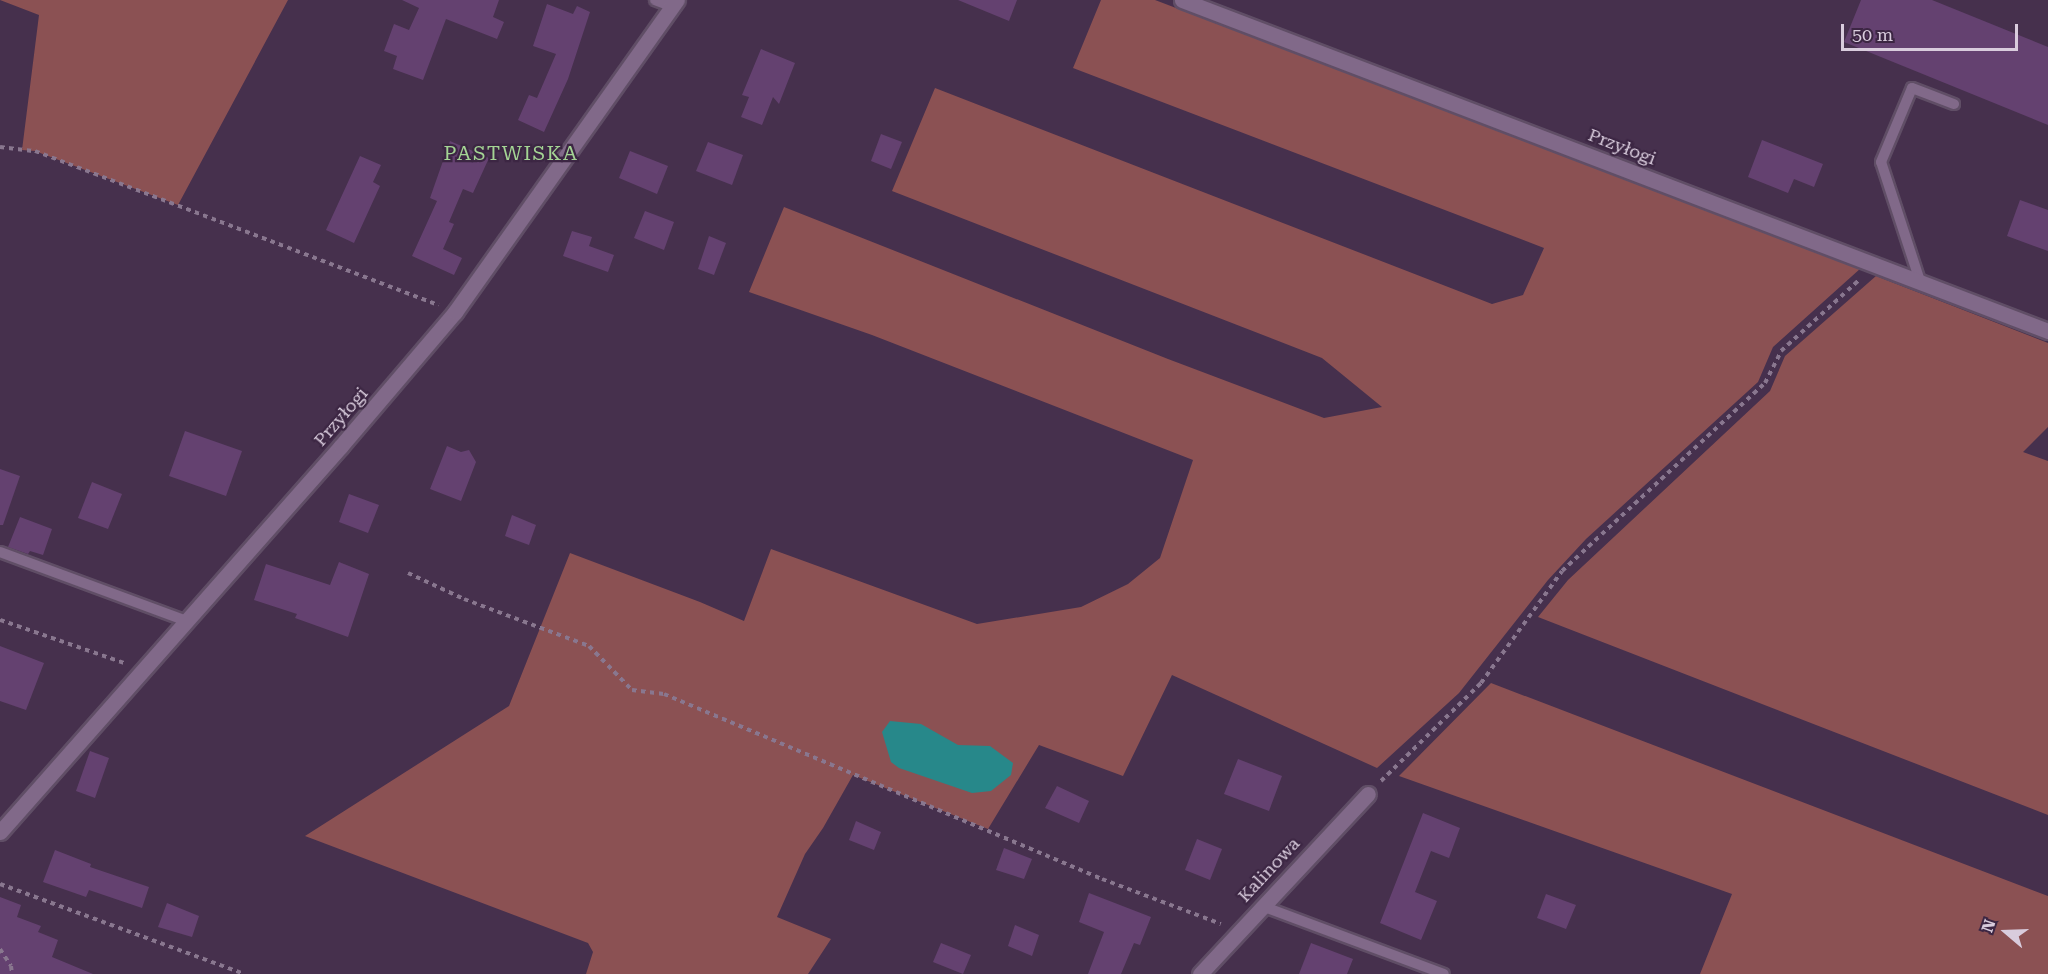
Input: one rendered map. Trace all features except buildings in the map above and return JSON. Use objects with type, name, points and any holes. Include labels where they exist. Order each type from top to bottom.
[{"type":"street","name":"Przyłogi","points":[[1182,0],[2048,331]]},
{"type":"street","name":"Przyłogi","points":[[0,832],[385,396],[455,312],[675,3]]},
{"type":"street","name":"Kalinowa","points":[[1200,974],[1368,794]]},
{"type":"lane","points":[[655,0],[675,3]]},
{"type":"lane","points":[[1920,281],[1881,162],[1912,88],[1954,104]]},
{"type":"lane","points":[[0,552],[187,621]]},
{"type":"lane","points":[[1262,906],[1444,974]]},
{"type":"path","points":[[0,147],[35,151],[455,312]]},
{"type":"path","points":[[1368,794],[1481,683],[1562,571],[1765,383],[1780,351],[1877,265]]},
{"type":"path","points":[[408,573],[464,599],[589,646],[632,690],[664,694],[1102,879],[1238,931]]},
{"type":"path","points":[[0,620],[143,670]]},
{"type":"path","points":[[0,884],[244,974]]},
{"type":"path","points":[[0,949],[11,966],[12,974]]},
{"type":"shaded area","points":[[0,0],[288,0],[178,205],[35,151],[22,150],[39,15]]},
{"type":"shaded area","points":[[1101,0],[1155,0],[1861,268],[1773,347],[1758,382],[1586,539],[1548,580],[1459,693],[1377,768],[1172,675],[1123,776],[1039,745],[988,829],[853,775],[823,828],[805,854],[777,917],[831,939],[808,974],[586,974],[593,952],[588,943],[305,836],[509,706],[570,553],[744,621],[771,549],[977,624],[1081,607],[1128,584],[1160,558],[1193,460],[872,335],[749,292],[784,207],[1168,359],[1324,418],[1382,407],[1322,358],[892,191],[935,88],[1492,304],[1523,295],[1544,248],[1073,68]]},
{"type":"shaded area","points":[[1876,276],[2048,343],[2048,427],[2023,452],[2048,461],[2048,815],[1538,617],[1568,580],[1770,391],[1785,356]]},
{"type":"shaded area","points":[[1491,683],[2048,896],[2048,974],[1700,974],[1732,894],[1399,776]]},
{"type":"shaded area","points":[[890,721],[921,724],[958,745],[990,746],[1013,763],[1011,775],[991,791],[972,793],[899,768],[891,762],[882,732]]},
{"type":"district","name":"PASTWISKA","points":[[511,153]]}]
